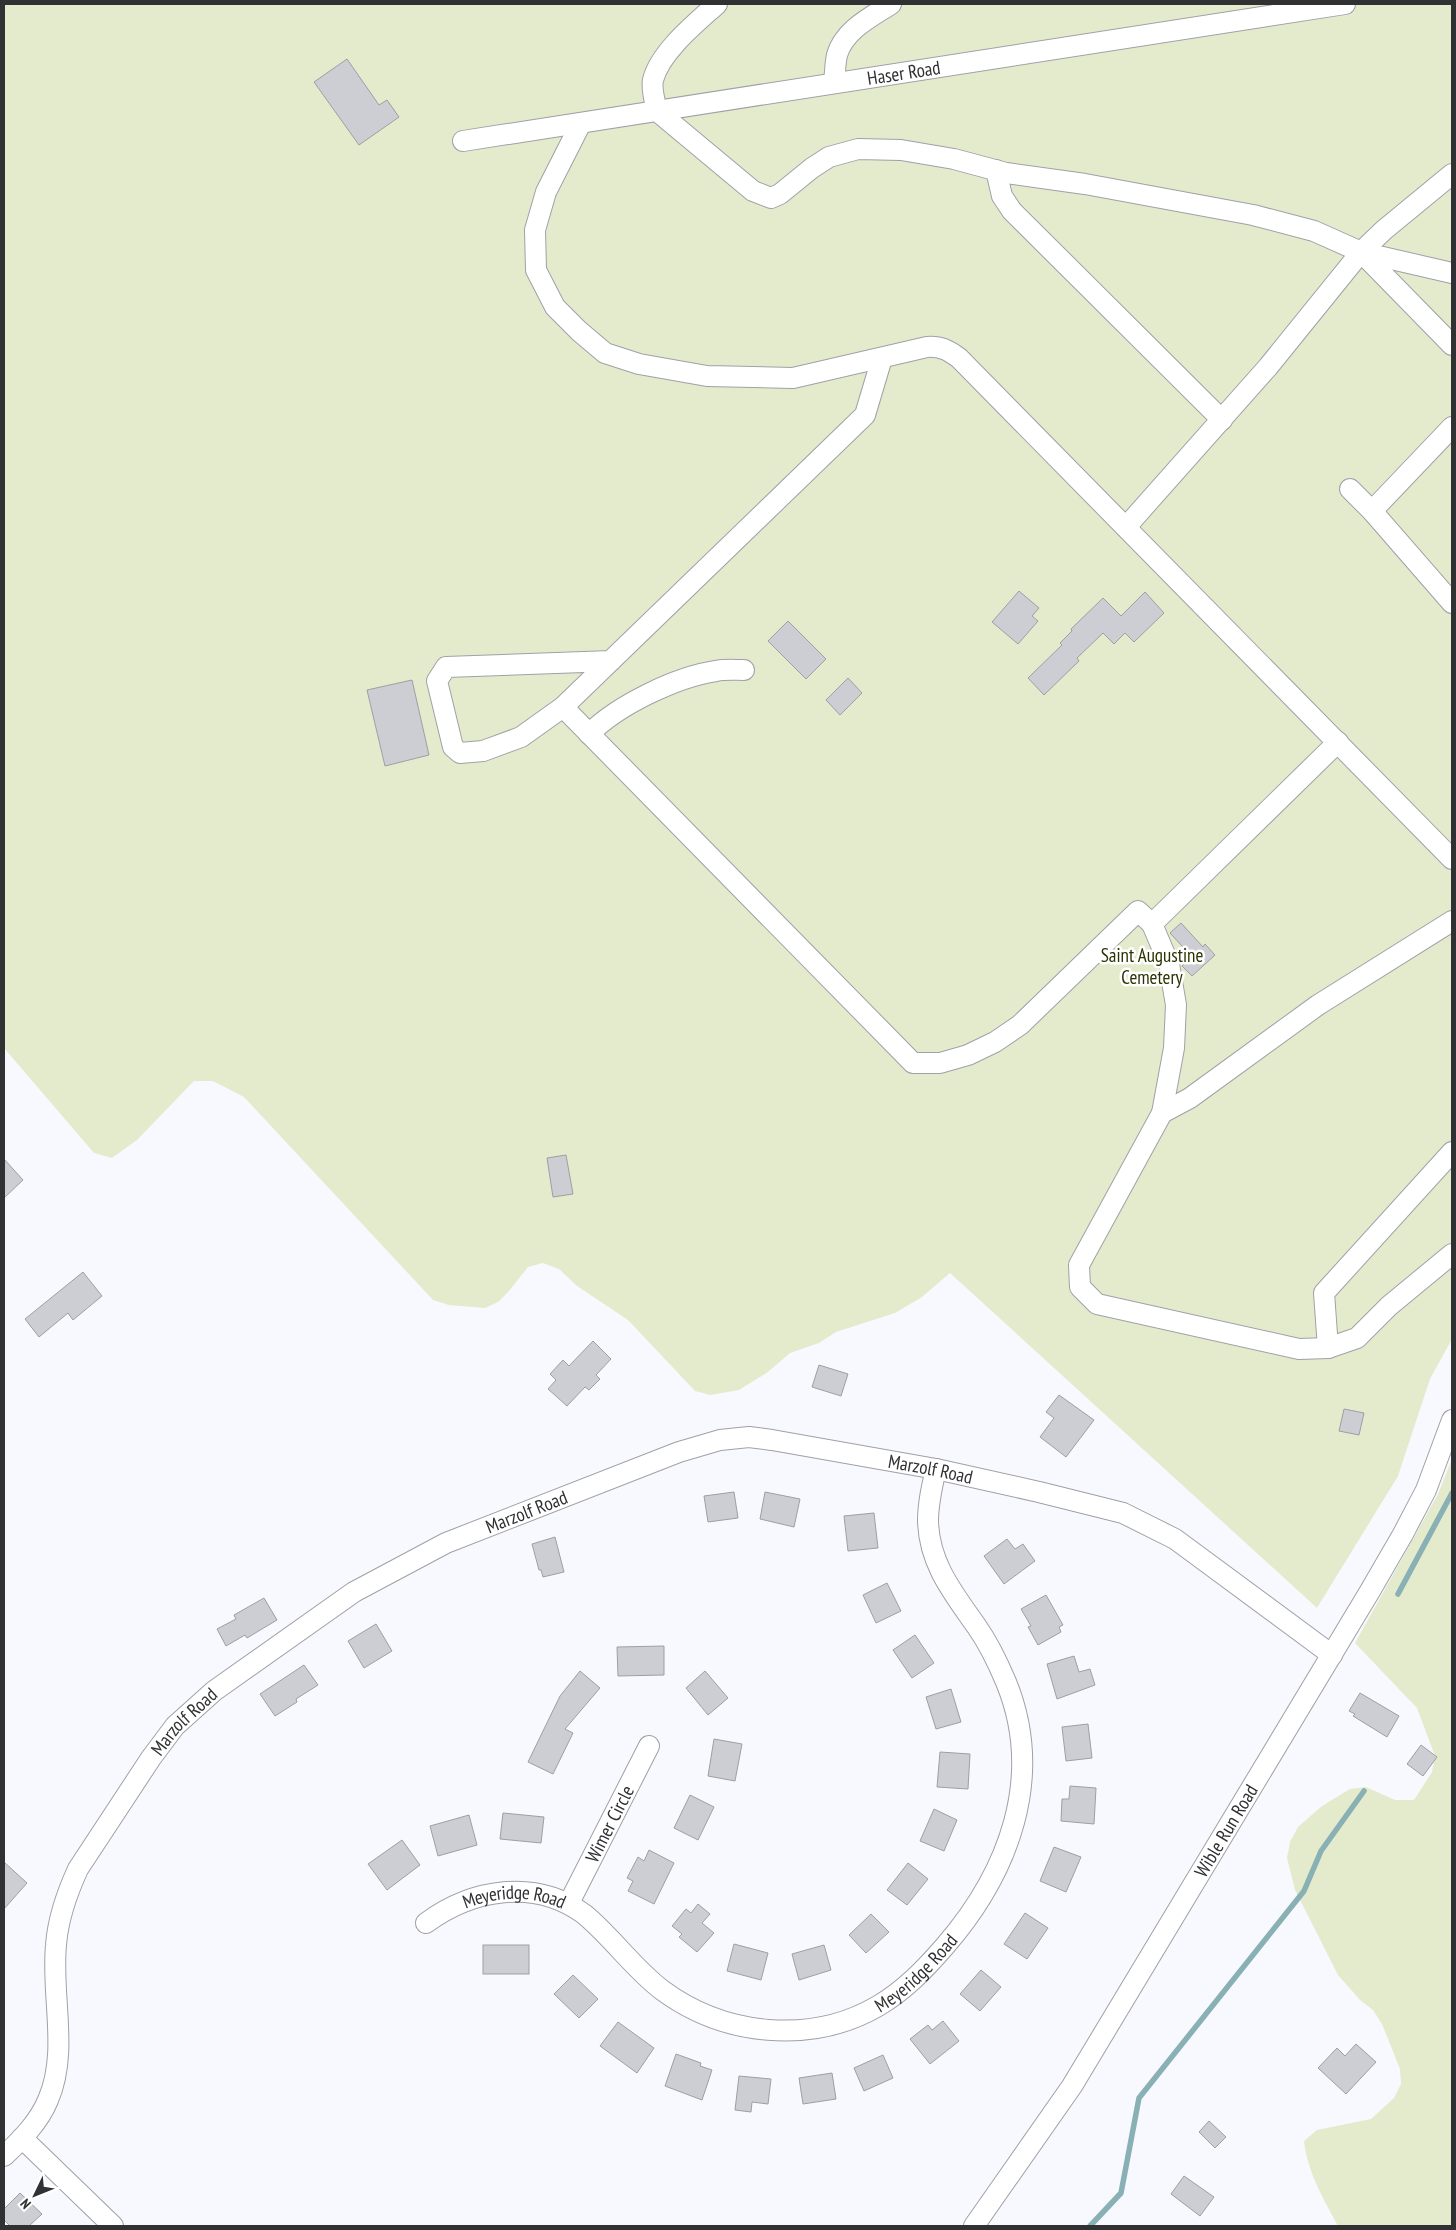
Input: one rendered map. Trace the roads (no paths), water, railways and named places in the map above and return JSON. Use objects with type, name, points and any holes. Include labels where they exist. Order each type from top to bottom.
[{"type":"street","points":[[717,4],[694,25],[660,62],[653,82],[657,111],[753,191],[771,198],[780,194],[829,157],[858,149],[910,152],[954,159],[996,170],[1085,184],[1253,215],[1314,231],[1361,252],[1452,273]]},
{"type":"street","points":[[834,83],[837,56],[842,42],[850,33],[891,4]]},
{"type":"street","name":"Haser Road","points":[[463,141],[1346,4]]},
{"type":"street","points":[[582,122],[546,192],[535,230],[536,270],[555,307],[605,353],[638,364],[707,376],[784,378],[820,373],[927,347],[938,346],[949,350],[1452,858]]},
{"type":"street","points":[[996,170],[1002,196],[1012,210],[1222,420]]},
{"type":"street","points":[[1126,528],[1281,352],[1361,252],[1384,230],[1452,174]]},
{"type":"street","points":[[1361,252],[1452,345]]},
{"type":"street","points":[[611,661],[446,667],[437,681],[454,747],[460,753],[483,751],[521,737],[563,707],[611,661],[865,415],[882,358]]},
{"type":"street","points":[[1372,511],[1452,427]]},
{"type":"street","points":[[1350,489],[1372,511],[1452,603]]},
{"type":"street","points":[[589,734],[603,720],[660,689],[717,670],[744,670]]},
{"type":"street","points":[[563,707],[913,1063],[940,1063],[968,1055],[995,1042],[1020,1025],[1138,911],[1152,924],[1169,964],[1176,1005],[1174,1048],[1162,1113],[1080,1265],[1080,1287],[1098,1304],[1299,1349],[1328,1348],[1357,1338],[1389,1306],[1452,1254]]},
{"type":"street","points":[[1152,924],[1338,742]]},
{"type":"street","points":[[1162,1113],[1190,1098],[1318,1005],[1452,921]]},
{"type":"street","points":[[1328,1348],[1324,1293],[1452,1152]]},
{"type":"street","name":"Wible Run Road","points":[[974,2226],[1072,2086],[1332,1655],[1403,1534],[1426,1490],[1452,1420]]},
{"type":"street","name":"Marzolf Road","points":[[4,2156],[38,2119],[48,2100],[54,2079],[58,2045],[56,1946],[61,1915],[78,1869],[151,1758],[175,1726],[214,1691],[354,1592],[405,1563],[446,1542],[679,1452],[720,1440],[749,1437],[936,1469],[1122,1513],[1146,1523],[1175,1539],[1332,1655]]},
{"type":"street","name":"Meyeridge Road","points":[[426,1923],[456,1904],[472,1897],[511,1891],[548,1895],[569,1903],[599,1927],[661,1989],[684,2004],[723,2022],[745,2028],[776,2030],[824,2027],[847,2021],[891,1998],[911,1983],[962,1926],[982,1898],[1008,1843],[1017,1814],[1023,1778],[1017,1718],[1007,1684],[983,1637],[943,1578],[934,1556],[928,1520],[929,1497],[936,1469]]},
{"type":"street","name":"Wimer Circle","points":[[569,1903],[649,1746]]},
{"type":"street","points":[[22,2138],[113,2226]]},
{"type":"waterway","points":[[1398,1594],[1452,1493]]},
{"type":"waterway","points":[[1090,2226],[1121,2193],[1139,2098],[1304,1891],[1321,1851],[1364,1791]]},
{"type":"park label","name":"Saint Augustine Cemetery","points":[[1152,966]]}]
